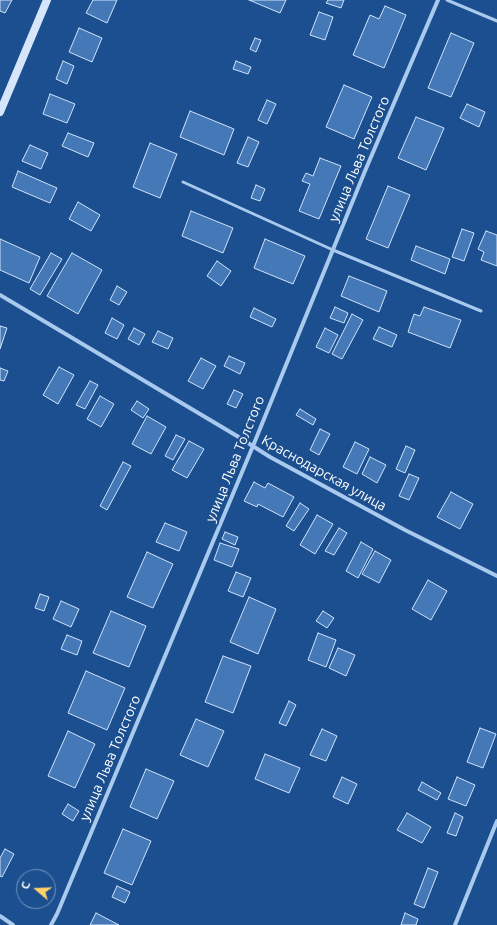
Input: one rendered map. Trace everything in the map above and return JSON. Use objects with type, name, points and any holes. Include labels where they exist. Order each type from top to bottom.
[{"type":"street","points":[[0,112],[47,0]]},
{"type":"street","name":"улица Льва Толстого","points":[[51,925],[60,907],[253,446],[365,171],[438,0]]},
{"type":"street","name":"Краснодарская улица","points":[[0,295],[270,457],[399,526],[497,576]]},
{"type":"street","points":[[455,925],[497,821]]},
{"type":"street","points":[[0,916],[13,925]]},
{"type":"lane","points":[[447,0],[497,21]]},
{"type":"lane","points":[[183,182],[333,250],[481,311]]},
{"type":"building","points":[[0,0],[12,0],[5,13],[0,11]]},
{"type":"building","points":[[93,0],[117,0],[107,23],[86,13]]},
{"type":"building","points":[[249,0],[286,0],[280,13]]},
{"type":"building","points":[[328,0],[344,0],[341,8],[326,3]]},
{"type":"building","points":[[385,6],[406,15],[384,68],[353,55],[370,15],[379,19]]},
{"type":"building","points":[[319,12],[333,17],[325,40],[310,35]]},
{"type":"building","points":[[79,28],[102,38],[92,62],[69,52]]},
{"type":"building","points":[[451,33],[474,43],[451,97],[428,88]]},
{"type":"building","points":[[255,38],[261,40],[256,52],[250,49]]},
{"type":"building","points":[[63,61],[74,66],[67,84],[56,79]]},
{"type":"building","points":[[236,61],[251,67],[248,74],[233,69]]},
{"type":"building","points":[[344,85],[372,97],[354,139],[326,127]]},
{"type":"building","points":[[50,94],[75,104],[67,123],[43,114]]},
{"type":"building","points":[[267,100],[276,104],[267,124],[258,120]]},
{"type":"building","points":[[467,104],[485,112],[479,127],[460,118]]},
{"type":"building","points":[[190,111],[234,129],[224,155],[180,137]]},
{"type":"building","points":[[416,117],[444,128],[426,170],[398,158]]},
{"type":"building","points":[[68,133],[94,143],[88,157],[62,146]]},
{"type":"building","points":[[248,137],[259,142],[248,167],[237,163]]},
{"type":"building","points":[[150,143],[177,154],[160,198],[133,187]]},
{"type":"building","points":[[30,145],[48,153],[41,169],[22,161]]},
{"type":"building","points":[[320,158],[341,166],[319,219],[299,211],[310,184],[302,181],[306,173],[313,176]]},
{"type":"building","points":[[18,171],[57,188],[50,203],[12,187]]},
{"type":"building","points":[[256,185],[265,189],[260,201],[251,198]]},
{"type":"building","points":[[388,186],[410,195],[388,248],[366,239]]},
{"type":"building","points":[[78,202],[100,215],[91,231],[69,219]]},
{"type":"building","points":[[191,211],[233,228],[223,253],[182,236]]},
{"type":"building","points":[[462,229],[474,233],[464,261],[452,257]]},
{"type":"building","points":[[486,231],[497,235],[497,266],[481,260],[484,252],[478,249]]},
{"type":"building","points":[[0,239],[40,257],[29,283],[0,270]]},
{"type":"building","points":[[265,239],[305,256],[293,284],[254,268]]},
{"type":"building","points":[[416,246],[450,259],[445,274],[411,260]]},
{"type":"building","points":[[51,253],[62,259],[40,295],[30,289]]},
{"type":"building","points":[[72,253],[102,270],[78,314],[47,296]]},
{"type":"building","points":[[217,261],[231,271],[221,286],[207,276]]},
{"type":"building","points":[[349,276],[387,291],[379,312],[341,296]]},
{"type":"building","points":[[117,286],[127,292],[119,305],[110,300]]},
{"type":"building","points":[[335,307],[348,313],[344,323],[330,318]]},
{"type":"building","points":[[424,307],[461,320],[450,348],[408,332],[414,314],[420,316]]},
{"type":"building","points":[[254,308],[276,319],[272,327],[250,317]]},
{"type":"building","points":[[352,314],[363,320],[342,359],[332,354]]},
{"type":"building","points":[[112,318],[124,325],[117,339],[105,333]]},
{"type":"building","points":[[0,326],[7,328],[0,349]]},
{"type":"building","points":[[379,327],[397,335],[392,347],[373,339]]},
{"type":"building","points":[[134,328],[145,334],[139,345],[128,339]]},
{"type":"building","points":[[325,328],[338,335],[329,353],[316,347]]},
{"type":"building","points":[[158,331],[173,338],[168,349],[152,342]]},
{"type":"building","points":[[229,356],[245,363],[240,374],[224,366]]},
{"type":"building","points":[[201,358],[216,366],[203,389],[188,381]]},
{"type":"building","points":[[59,367],[74,375],[58,404],[43,395]]},
{"type":"building","points":[[0,368],[8,371],[4,381],[0,380]]},
{"type":"building","points":[[90,381],[98,385],[85,409],[76,405]]},
{"type":"building","points":[[234,390],[243,394],[236,408],[227,404]]},
{"type":"building","points":[[100,396],[114,404],[101,427],[87,419]]},
{"type":"building","points":[[137,401],[149,409],[143,418],[131,410]]},
{"type":"building","points":[[300,409],[316,419],[313,425],[296,415]]},
{"type":"building","points":[[147,416],[166,427],[151,454],[132,444]]},
{"type":"building","points":[[320,429],[330,434],[319,455],[310,450]]},
{"type":"building","points":[[176,435],[185,439],[173,460],[165,456]]},
{"type":"building","points":[[189,441],[204,449],[187,478],[172,470]]},
{"type":"building","points":[[355,442],[369,449],[357,474],[343,467]]},
{"type":"building","points":[[406,446],[415,450],[405,473],[396,469]]},
{"type":"building","points":[[370,457],[386,465],[377,483],[362,474]]},
{"type":"building","points":[[123,462],[131,466],[107,510],[100,506]]},
{"type":"building","points":[[409,474],[419,478],[409,500],[399,496]]},
{"type":"building","points":[[254,482],[265,488],[268,483],[294,497],[283,517],[258,504],[257,507],[244,501]]},
{"type":"building","points":[[451,492],[473,504],[460,529],[437,517]]},
{"type":"building","points":[[300,503],[309,509],[294,531],[286,526]]},
{"type":"building","points":[[317,515],[333,524],[315,554],[300,545]]},
{"type":"building","points":[[165,523],[187,532],[179,551],[156,542]]},
{"type":"building","points":[[339,528],[347,533],[334,555],[325,551]]},
{"type":"building","points":[[225,532],[238,537],[235,545],[222,539]]},
{"type":"building","points":[[361,542],[373,549],[358,578],[346,571]]},
{"type":"building","points":[[220,543],[239,549],[232,567],[214,560]]},
{"type":"building","points":[[375,551],[391,560],[379,583],[362,574]]},
{"type":"building","points":[[147,552],[173,564],[153,608],[127,597]]},
{"type":"building","points":[[236,572],[251,578],[243,597],[228,591]]},
{"type":"building","points":[[428,580],[447,591],[431,620],[412,609]]},
{"type":"building","points":[[40,594],[49,597],[44,611],[35,608]]},
{"type":"building","points":[[249,597],[276,609],[258,654],[230,642]]},
{"type":"building","points":[[61,601],[79,609],[71,627],[53,619]]},
{"type":"building","points":[[111,611],[146,626],[129,667],[93,653]]},
{"type":"building","points":[[323,611],[334,618],[327,628],[316,621]]},
{"type":"building","points":[[318,633],[336,640],[326,667],[308,660]]},
{"type":"building","points":[[67,635],[82,641],[77,655],[61,649]]},
{"type":"building","points":[[338,648],[355,655],[346,676],[329,668]]},
{"type":"building","points":[[223,656],[251,666],[233,713],[205,702]]},
{"type":"building","points":[[86,671],[125,688],[107,730],[68,713]]},
{"type":"building","points":[[289,701],[296,705],[286,726],[279,723]]},
{"type":"building","points":[[196,719],[224,731],[208,767],[180,755]]},
{"type":"building","points":[[480,728],[496,734],[483,768],[467,762]]},
{"type":"building","points":[[322,729],[337,736],[326,761],[310,755]]},
{"type":"building","points":[[68,731],[95,744],[75,788],[48,776]]},
{"type":"building","points":[[265,754],[300,768],[289,793],[255,779]]},
{"type":"building","points":[[146,769],[174,781],[157,819],[130,807]]},
{"type":"building","points":[[342,777],[357,784],[348,804],[333,797]]},
{"type":"building","points":[[457,777],[475,785],[466,806],[448,799]]},
{"type":"building","points":[[422,782],[441,793],[437,800],[418,790]]},
{"type":"building","points":[[68,804],[79,811],[73,821],[62,814]]},
{"type":"building","points":[[407,813],[431,827],[422,843],[397,830]]},
{"type":"building","points":[[455,813],[463,817],[456,836],[447,833]]},
{"type":"building","points":[[123,829],[151,841],[132,885],[104,873]]},
{"type":"building","points":[[5,849],[14,854],[2,877],[0,876],[0,858]]},
{"type":"building","points":[[428,868],[438,872],[424,908],[414,904]]},
{"type":"building","points":[[117,886],[130,892],[125,903],[112,897]]},
{"type":"building","points":[[96,913],[119,925],[90,925]]},
{"type":"building","points":[[405,913],[418,919],[416,925],[401,925]]}]
